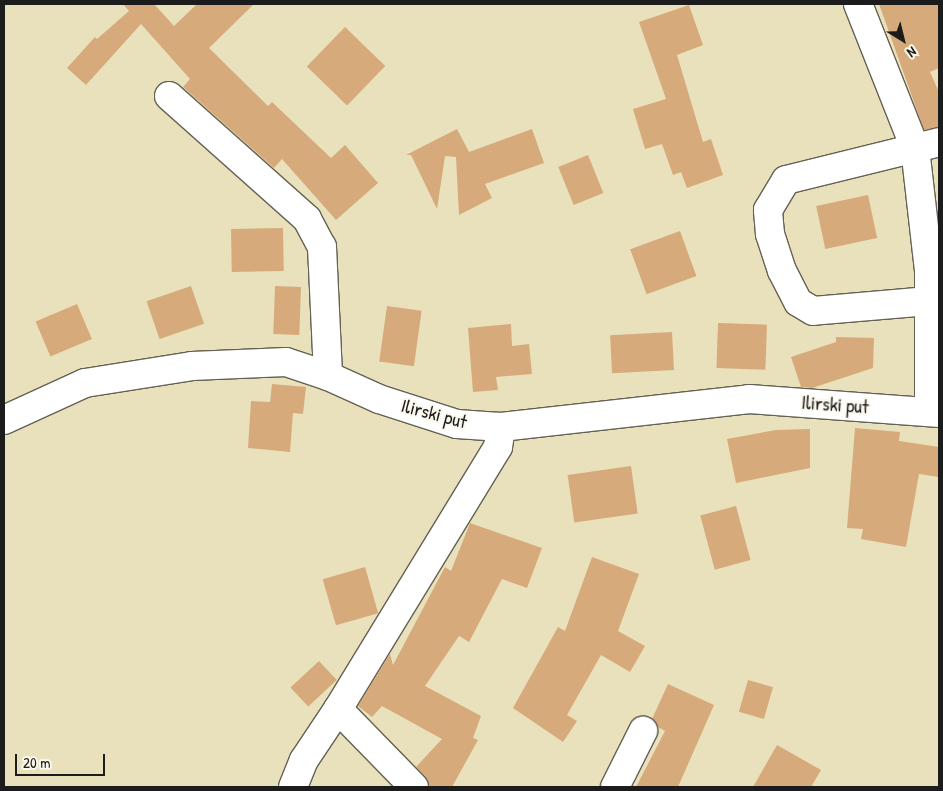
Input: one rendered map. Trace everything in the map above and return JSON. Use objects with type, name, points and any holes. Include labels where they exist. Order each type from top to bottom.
[{"type":"street","points":[[858,4],[927,145],[929,301],[934,412]]},
{"type":"street","points":[[169,96],[308,219],[322,247],[328,376]]},
{"type":"street","points":[[927,145],[786,180],[768,210],[782,271],[798,302],[812,311],[929,301]]},
{"type":"street","name":"Ilirski put","points":[[4,420],[85,383],[192,366],[286,362],[328,376],[379,399],[457,424],[501,427],[749,400],[934,412]]},
{"type":"street","points":[[293,787],[304,760],[338,709],[498,447],[501,427]]},
{"type":"street","points":[[338,709],[414,787]]},
{"type":"street","points":[[615,787],[643,731]]},
{"type":"building","points":[[123,4],[154,4],[174,26],[197,4],[254,4],[209,48],[268,106],[272,102],[331,158],[345,145],[378,183],[336,220],[282,159],[274,168],[183,87],[190,79],[141,24],[86,85],[67,68],[95,37],[97,39],[129,11]]},
{"type":"building","points":[[879,4],[939,4],[939,68],[930,72],[939,92],[939,127],[924,130]]},
{"type":"building","points":[[689,5],[703,45],[677,55],[703,142],[711,139],[723,175],[687,188],[681,172],[673,175],[662,144],[645,149],[633,109],[666,99],[639,22]]},
{"type":"building","points":[[345,27],[385,66],[347,105],[307,67]]},
{"type":"building","points":[[457,129],[469,152],[532,129],[544,163],[485,184],[492,198],[459,215],[456,157],[445,156],[437,209],[411,155],[406,155]]},
{"type":"building","points":[[588,155],[603,193],[574,205],[558,167]]},
{"type":"building","points":[[868,195],[877,238],[825,249],[816,206]]},
{"type":"building","points":[[283,228],[284,271],[232,272],[231,229]]},
{"type":"building","points":[[680,231],[696,276],[647,294],[630,249]]},
{"type":"building","points":[[191,286],[204,324],[160,339],[147,301]]},
{"type":"building","points":[[275,286],[301,287],[299,335],[273,334]]},
{"type":"building","points":[[77,304],[92,339],[50,357],[36,322]]},
{"type":"building","points":[[387,306],[422,311],[414,366],[379,361]]},
{"type":"building","points":[[718,323],[767,325],[765,370],[716,368]]},
{"type":"building","points":[[511,324],[512,346],[529,344],[532,374],[496,377],[498,390],[473,392],[468,328]]},
{"type":"building","points":[[672,332],[674,370],[612,373],[610,335]]},
{"type":"building","points":[[836,337],[874,338],[873,368],[812,388],[801,387],[791,357],[836,342]]},
{"type":"building","points":[[272,384],[306,387],[303,414],[293,413],[290,452],[248,448],[251,401],[270,402]]},
{"type":"building","points":[[855,428],[900,432],[899,441],[939,447],[939,477],[919,474],[906,547],[861,539],[863,529],[847,528]]},
{"type":"building","points":[[810,429],[810,468],[736,483],[727,439],[776,430]]},
{"type":"building","points":[[631,466],[638,514],[574,522],[568,475]]},
{"type":"building","points":[[736,506],[750,560],[715,570],[700,516]]},
{"type":"building","points":[[470,523],[542,548],[527,588],[502,579],[469,642],[459,636],[425,686],[481,716],[473,738],[478,740],[452,787],[429,787],[425,776],[416,767],[442,739],[382,706],[372,717],[358,706],[390,654],[393,665],[445,567],[451,571]]},
{"type":"building","points":[[592,557],[639,574],[618,631],[645,646],[630,672],[601,655],[567,715],[577,721],[563,742],[513,708],[558,627],[565,631]]},
{"type":"building","points":[[365,567],[378,613],[336,625],[323,579]]},
{"type":"building","points":[[319,661],[337,680],[308,707],[290,688]]},
{"type":"building","points":[[748,680],[773,687],[764,719],[739,712]]},
{"type":"building","points":[[668,684],[714,705],[678,787],[636,787],[665,731],[658,727],[652,719]]},
{"type":"building","points":[[777,745],[821,770],[811,787],[753,787]]}]
